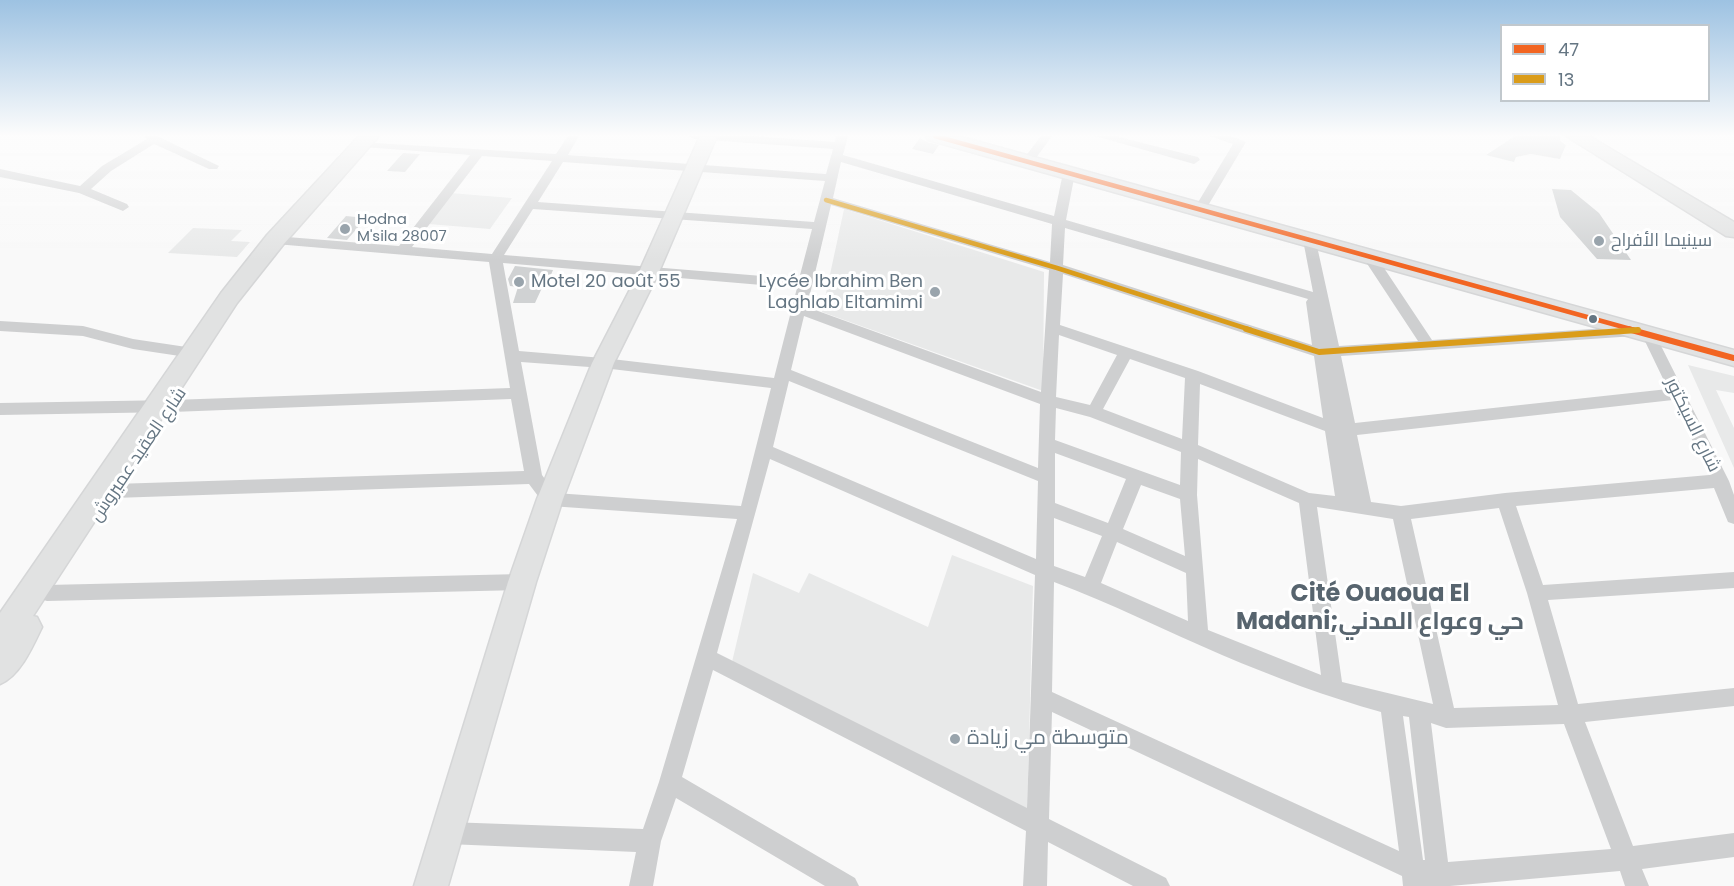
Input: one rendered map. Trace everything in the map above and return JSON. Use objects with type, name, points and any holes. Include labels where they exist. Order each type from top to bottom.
[{"type":"main road","name":"شارع العقيد عميروش","points":[[0,669],[114,492],[193,353],[235,290],[275,240],[333,177]]},
{"type":"main road","points":[[1085,177],[1734,358]]},
{"type":"main road","points":[[1644,177],[1734,231]]},
{"type":"main road","points":[[1659,177],[1734,222]]},
{"type":"main road","name":"شارع العقيد عميروش","points":[[0,640],[163,406],[261,272],[275,240]]},
{"type":"street","points":[[21,177],[83,190],[123,207]]},
{"type":"street","points":[[83,190],[93,177]]},
{"type":"street","points":[[402,251],[459,177]]},
{"type":"street","points":[[548,177],[495,259],[513,356],[517,393],[534,477],[550,499],[748,513]]},
{"type":"street","points":[[431,886],[522,582],[550,499],[603,363],[649,272],[689,177]]},
{"type":"street","points":[[641,886],[650,841],[670,782],[748,513],[832,178],[824,177]]},
{"type":"street","points":[[931,177],[1059,221],[1317,297]]},
{"type":"street","points":[[1035,886],[1042,697],[1048,401],[1059,221],[1068,177]]},
{"type":"street","points":[[1200,209],[1219,177]]},
{"type":"street","points":[[826,200],[1057,268],[1326,352],[1643,332]]},
{"type":"street","points":[[530,206],[819,226]]},
{"type":"street","points":[[1305,238],[1340,429],[1364,509]]},
{"type":"street","points":[[275,240],[805,284]]},
{"type":"street","points":[[1369,256],[1428,345]]},
{"type":"street","points":[[798,309],[1048,401],[1094,412],[1189,448],[1307,499],[1401,513],[1505,500],[1719,481]]},
{"type":"street","points":[[0,326],[84,331],[133,344],[193,353]]},
{"type":"street","points":[[1053,328],[1193,375],[1340,429],[1676,394]]},
{"type":"street","name":"شارع السيكتور","points":[[1643,332],[1719,481],[1734,518]]},
{"type":"street","points":[[1094,412],[1126,352]]},
{"type":"street","points":[[513,356],[781,379],[1047,478]]},
{"type":"street","points":[[1193,375],[1188,495],[1196,569],[1198,634]]},
{"type":"street","points":[[0,409],[163,406],[517,393]]},
{"type":"street","points":[[1340,429],[1345,506]]},
{"type":"street","points":[[1048,444],[1135,478],[1188,495]]},
{"type":"street","points":[[764,450],[1044,570],[1333,689],[1391,705],[1419,709],[1446,718],[1571,714],[1734,697]]},
{"type":"street","points":[[114,492],[534,477]]},
{"type":"street","points":[[1090,587],[1135,478]]},
{"type":"street","points":[[1307,499],[1333,689]]},
{"type":"street","points":[[1505,500],[1536,593],[1571,714],[1637,886]]},
{"type":"street","points":[[1045,507],[1112,532],[1196,569]]},
{"type":"street","points":[[1401,513],[1446,718]]},
{"type":"street","points":[[1536,593],[1734,580]]},
{"type":"street","points":[[47,593],[522,582]]},
{"type":"street","points":[[706,657],[1158,886]]},
{"type":"street","points":[[1042,697],[1414,877],[1438,880],[1626,860],[1734,845]]},
{"type":"street","points":[[1391,705],[1414,877]]},
{"type":"street","points":[[1419,709],[1438,880]]},
{"type":"street","points":[[670,782],[847,886]]},
{"type":"street","points":[[448,833],[650,841]]},
{"type":"shaded area","points":[[451,193],[512,198],[490,229],[428,224]]},
{"type":"shaded area","name":"Lycée Ibrahim Ben Laghlab Eltamimi","points":[[844,209],[1044,272],[1043,391],[822,312]]},
{"type":"shaded area","points":[[193,228],[242,230],[231,241],[250,242],[237,257],[168,253]]},
{"type":"shaded area","points":[[1688,365],[1734,376],[1734,393],[1716,390],[1734,428],[1734,468]]},
{"type":"shaded area","name":"متوسطة مي زيادة","points":[[952,555],[1033,586],[1027,816],[732,662],[753,573],[799,593],[809,573],[928,627]]},
{"type":"building","name":"سينيما الأفراح","points":[[1552,189],[1571,190],[1599,213],[1631,260],[1597,259],[1560,217]]},
{"type":"building","name":"Hodna M'sila 28007","points":[[346,216],[366,218],[347,240],[327,238]]},
{"type":"building","name":"Motel 20 août 55","points":[[515,266],[553,270],[550,277],[547,277],[535,303],[513,303],[518,287],[510,286],[508,279]]},
{"type":"transit line","name":"47","points":[[1084,177],[1734,358]]},
{"type":"transit line","name":"13","points":[[826,200],[1057,268],[1319,352],[1638,330]]},
{"type":"place","name":"Hodna M'sila 28007","points":[[345,229]]},
{"type":"place","name":"سينيما الأفراح","points":[[1599,241]]},
{"type":"place","name":"Motel 20 août 55","points":[[519,282]]},
{"type":"place","name":"Lycée Ibrahim Ben Laghlab Eltamimi","points":[[935,292]]},
{"type":"place","name":"متوسطة مي زيادة","points":[[955,739]]},
{"type":"district","name":"Cité Ouaoua El Madani;حي وعواع المدني","points":[[1380,609]]}]
